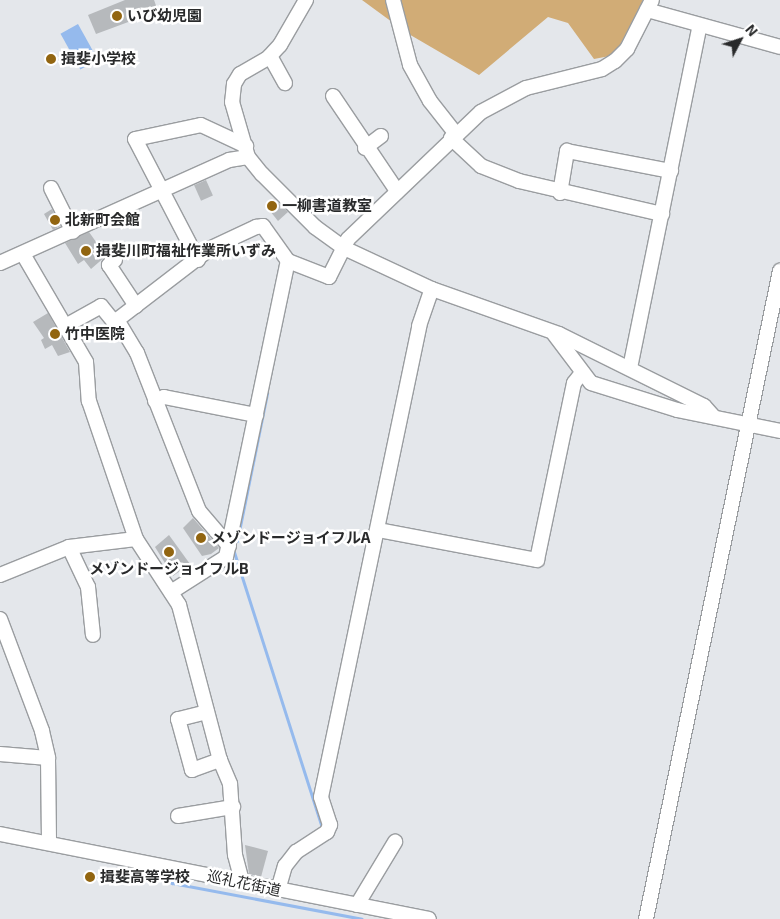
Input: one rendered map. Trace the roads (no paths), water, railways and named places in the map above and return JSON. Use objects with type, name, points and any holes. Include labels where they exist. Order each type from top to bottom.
[{"type":"street","points":[[247,152],[232,102],[234,84],[240,74],[270,56],[306,0]]},
{"type":"street","points":[[393,0],[410,65],[430,101],[453,136],[481,166],[560,193],[662,214]]},
{"type":"street","points":[[117,326],[116,320],[198,260],[211,248],[263,226],[288,261],[329,277],[344,248],[397,191],[453,136],[502,98],[602,68],[615,61],[627,49],[649,5],[699,28],[780,47]]},
{"type":"street","points":[[630,368],[699,28]]},
{"type":"street","points":[[270,56],[285,83]]},
{"type":"street","points":[[332,96],[365,148],[397,191]]},
{"type":"street","points":[[198,260],[135,139],[201,125],[247,152],[314,227],[344,248],[432,289],[554,334],[630,368],[704,406],[714,417]]},
{"type":"street","points":[[365,148],[381,136]]},
{"type":"street","points":[[560,193],[567,151],[671,171]]},
{"type":"street","points":[[0,263],[73,232],[247,152]]},
{"type":"street","points":[[50,188],[73,232]]},
{"type":"street","points":[[24,254],[67,325],[86,362],[89,402],[136,538],[179,605],[233,807],[235,855],[242,882]]},
{"type":"street","points":[[115,260],[109,265],[136,306]]},
{"type":"street","points":[[171,592],[218,565],[226,557],[288,261]]},
{"type":"street","points":[[646,919],[780,270]]},
{"type":"street","points":[[278,890],[285,866],[296,852],[327,832],[330,825],[321,797],[419,326],[432,289]]},
{"type":"street","points":[[67,325],[101,306],[117,326],[136,353],[199,511],[229,546]]},
{"type":"street","points":[[554,334],[592,383],[678,410],[780,431]]},
{"type":"street","points":[[378,530],[536,560],[574,383],[581,374]]},
{"type":"street","points":[[154,400],[164,397],[256,415]]},
{"type":"street","points":[[0,575],[69,547],[136,538]]},
{"type":"street","points":[[69,547],[88,587],[93,635]]},
{"type":"street","points":[[0,619],[48,758],[49,842]]},
{"type":"street","points":[[207,712],[178,719],[192,770],[220,760]]},
{"type":"street","points":[[0,754],[48,758]]},
{"type":"street","points":[[178,816],[233,807]]},
{"type":"street","name":"巡礼花街道","points":[[0,834],[49,842],[427,919]]},
{"type":"street","points":[[357,905],[395,842]]},
{"type":"water","points":[[78,24],[98,60],[80,70],[61,34]]},
{"type":"waterway","points":[[237,541],[267,393]]},
{"type":"waterway","points":[[234,552],[321,825]]},
{"type":"waterway","points":[[163,877],[172,883],[362,919]]},
{"type":"place","name":"いび幼児園","points":[[117,16]]},
{"type":"place","name":"揖斐小学校","points":[[51,59]]},
{"type":"place","name":"一柳書道教室","points":[[272,206]]},
{"type":"place","name":"北新町会館","points":[[55,220]]},
{"type":"place","name":"揖斐川町福祉作業所いずみ","points":[[86,251]]},
{"type":"place","name":"竹中医院","points":[[55,334]]},
{"type":"place","name":"メゾンドージョイフルA","points":[[201,538]]},
{"type":"place","name":"メゾンドージョイフルB","points":[[169,552]]},
{"type":"place","name":"揖斐高等学校","points":[[90,877]]}]
